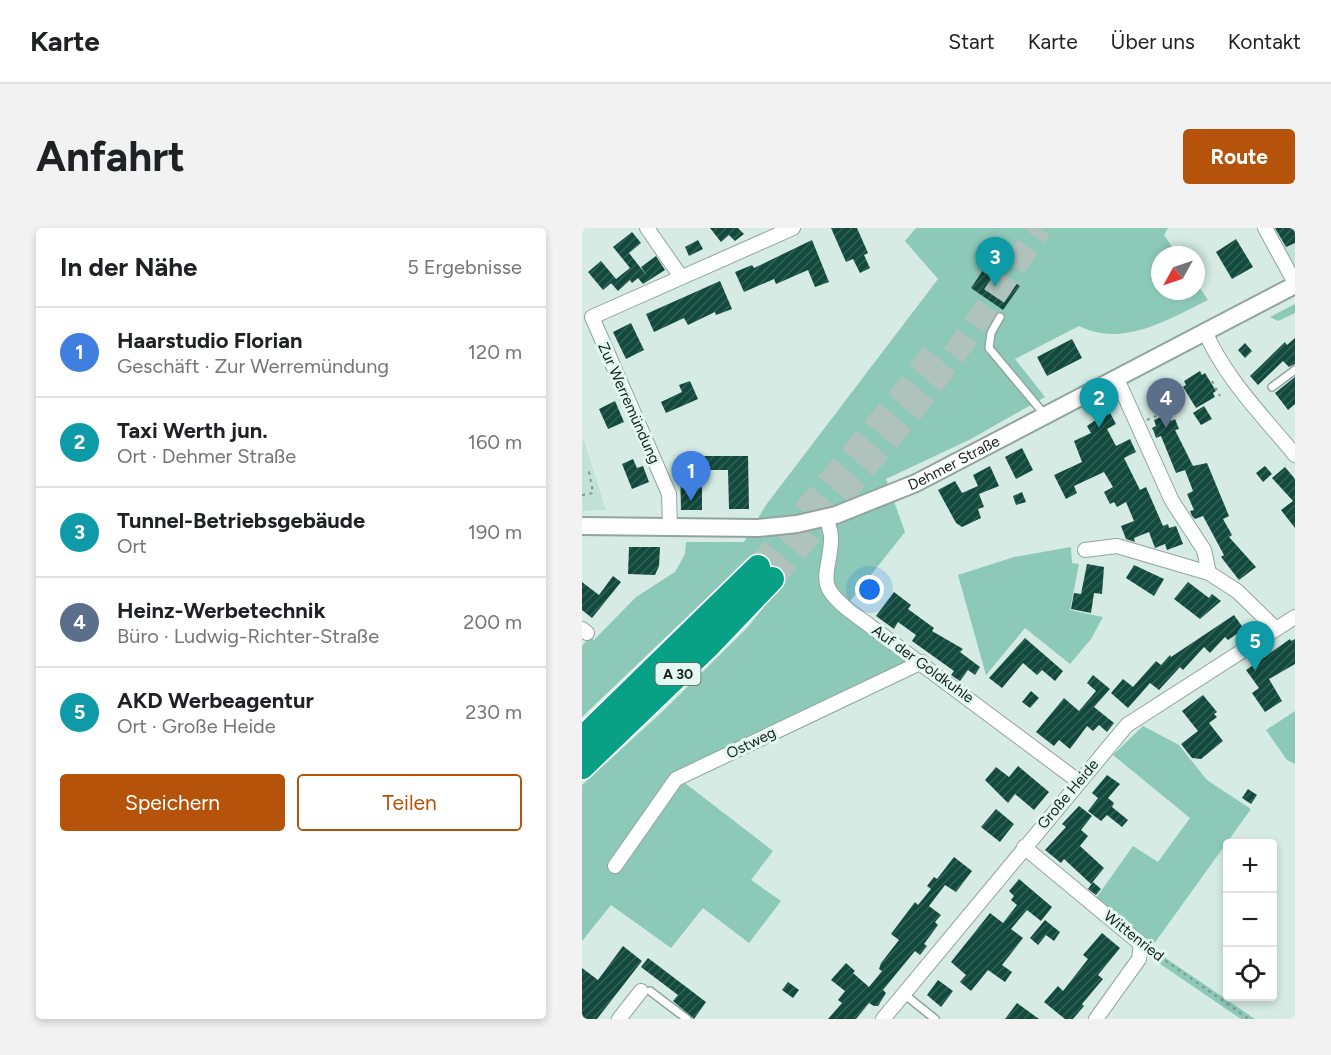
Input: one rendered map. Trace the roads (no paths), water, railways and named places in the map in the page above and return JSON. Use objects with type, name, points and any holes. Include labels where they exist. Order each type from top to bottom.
[{"type":"highway","name":"A 30","points":[[582,739],[765,573],[710,644],[582,767]]},
{"type":"street","points":[[647,228],[681,277]]},
{"type":"street","name":"Zur Werremündung","points":[[670,527],[669,494],[587,320],[793,228]]},
{"type":"street","points":[[1265,228],[1295,284]]},
{"type":"street","name":"Dehmer Straße","points":[[582,526],[758,528],[827,518],[883,498],[916,483],[1295,284]]},
{"type":"street","points":[[1204,331],[1240,394],[1295,455]]},
{"type":"street","points":[[1117,379],[1172,501],[1204,550],[1209,573]]},
{"type":"street","name":"Auf der Goldkuhle","points":[[827,518],[832,539],[825,581],[832,594],[850,611],[922,662],[1078,781]]},
{"type":"street","points":[[1085,550],[1117,546],[1209,573],[1237,591],[1276,629]]},
{"type":"street","name":"Große Heide","points":[[883,1019],[1126,725],[1295,617]]},
{"type":"street","name":"Ostweg","points":[[615,866],[676,779],[922,662]]},
{"type":"street","name":"Wittenried","points":[[1024,846],[1140,944],[1139,959],[1096,1019]]},
{"type":"street","points":[[619,1019],[646,991]]},
{"type":"lane","points":[[999,317],[988,342],[991,352],[1045,415]]},
{"type":"lane","points":[[1272,387],[1295,370]]},
{"type":"lane","points":[[646,991],[687,1019]]},
{"type":"lane","points":[[904,994],[935,1019]]},
{"type":"tunnel","points":[[772,579],[914,408],[961,345],[1040,228]]},
{"type":"tunnel","points":[[758,567],[900,398],[941,344]]},
{"type":"place","name":"Tunnel-Betriebsgebäude","points":[[995,287]]},
{"type":"place","name":"Taxi Werth jun.","points":[[1099,428]]},
{"type":"place","name":"Heinz-Werbetechnik","points":[[1166,428]]},
{"type":"place","name":"Haarstudio Florian","points":[[691,501]]},
{"type":"place","name":"AKD Werbeagentur","points":[[1255,671]]}]
